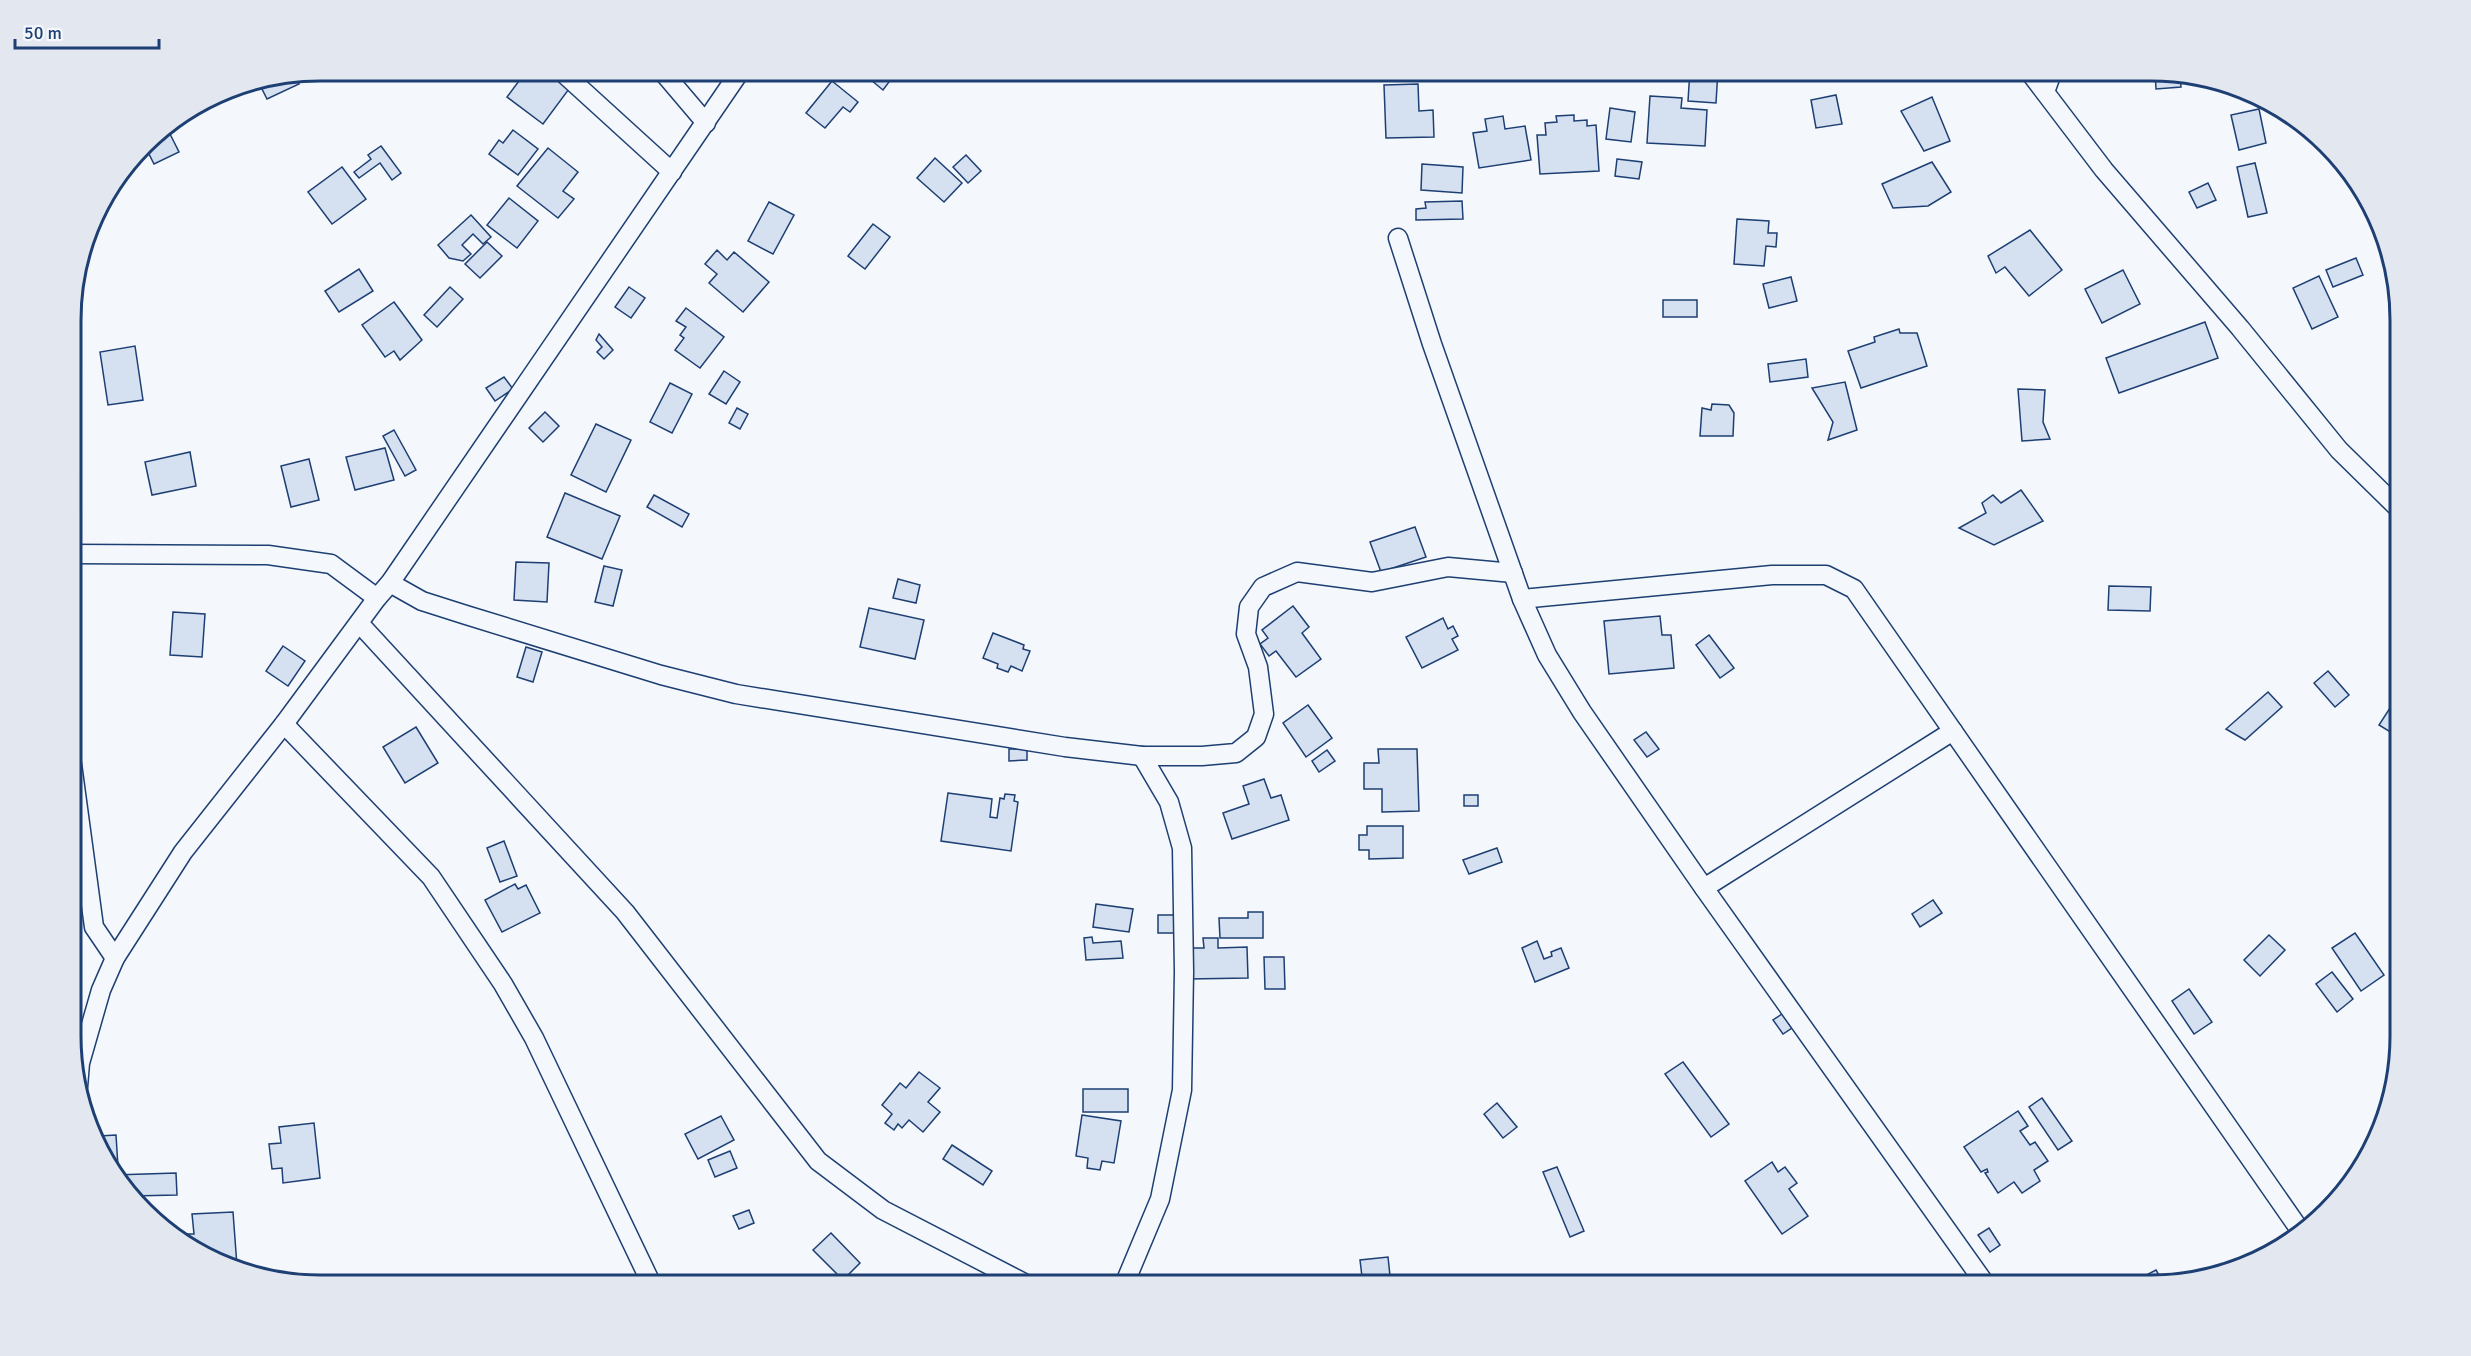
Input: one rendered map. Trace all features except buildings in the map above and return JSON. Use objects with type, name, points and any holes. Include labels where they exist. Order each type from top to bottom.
[{"type":"street","points":[[572,81],[672,172]]},
{"type":"street","points":[[670,81],[706,123]]},
{"type":"street","points":[[82,1055],[101,990],[115,958],[183,852],[284,724],[390,583],[734,81]]},
{"type":"street","points":[[2036,81],[2104,170],[2240,328],[2339,450],[2390,500]]},
{"type":"street","points":[[2045,92],[2049,81]]},
{"type":"street","points":[[1398,238],[1432,344],[1522,599],[1546,654],[1582,712],[1704,888],[1979,1275]]},
{"type":"street","points":[[81,554],[268,555],[331,564],[377,598]]},
{"type":"street","points":[[390,583],[422,601],[455,612],[661,675],[736,694],[1053,745],[1142,756],[1202,756],[1236,753],[1256,737],[1264,714],[1258,667],[1246,634],[1249,607],[1263,587],[1297,572],[1372,582],[1448,567],[1514,573]]},
{"type":"street","points":[[1522,599],[1772,576],[1826,575],[1854,589],[2297,1226]]},
{"type":"street","points":[[359,623],[625,912],[818,1161],[883,1210],[1009,1275]]},
{"type":"street","points":[[284,724],[431,877],[502,984],[534,1038],[647,1275]]},
{"type":"street","points":[[1704,888],[1953,731]]},
{"type":"street","points":[[1128,1275],[1160,1198],[1182,1090],[1184,972],[1182,848],[1169,802],[1142,756]]},
{"type":"street","points":[[81,831],[94,927],[115,958]]}]
